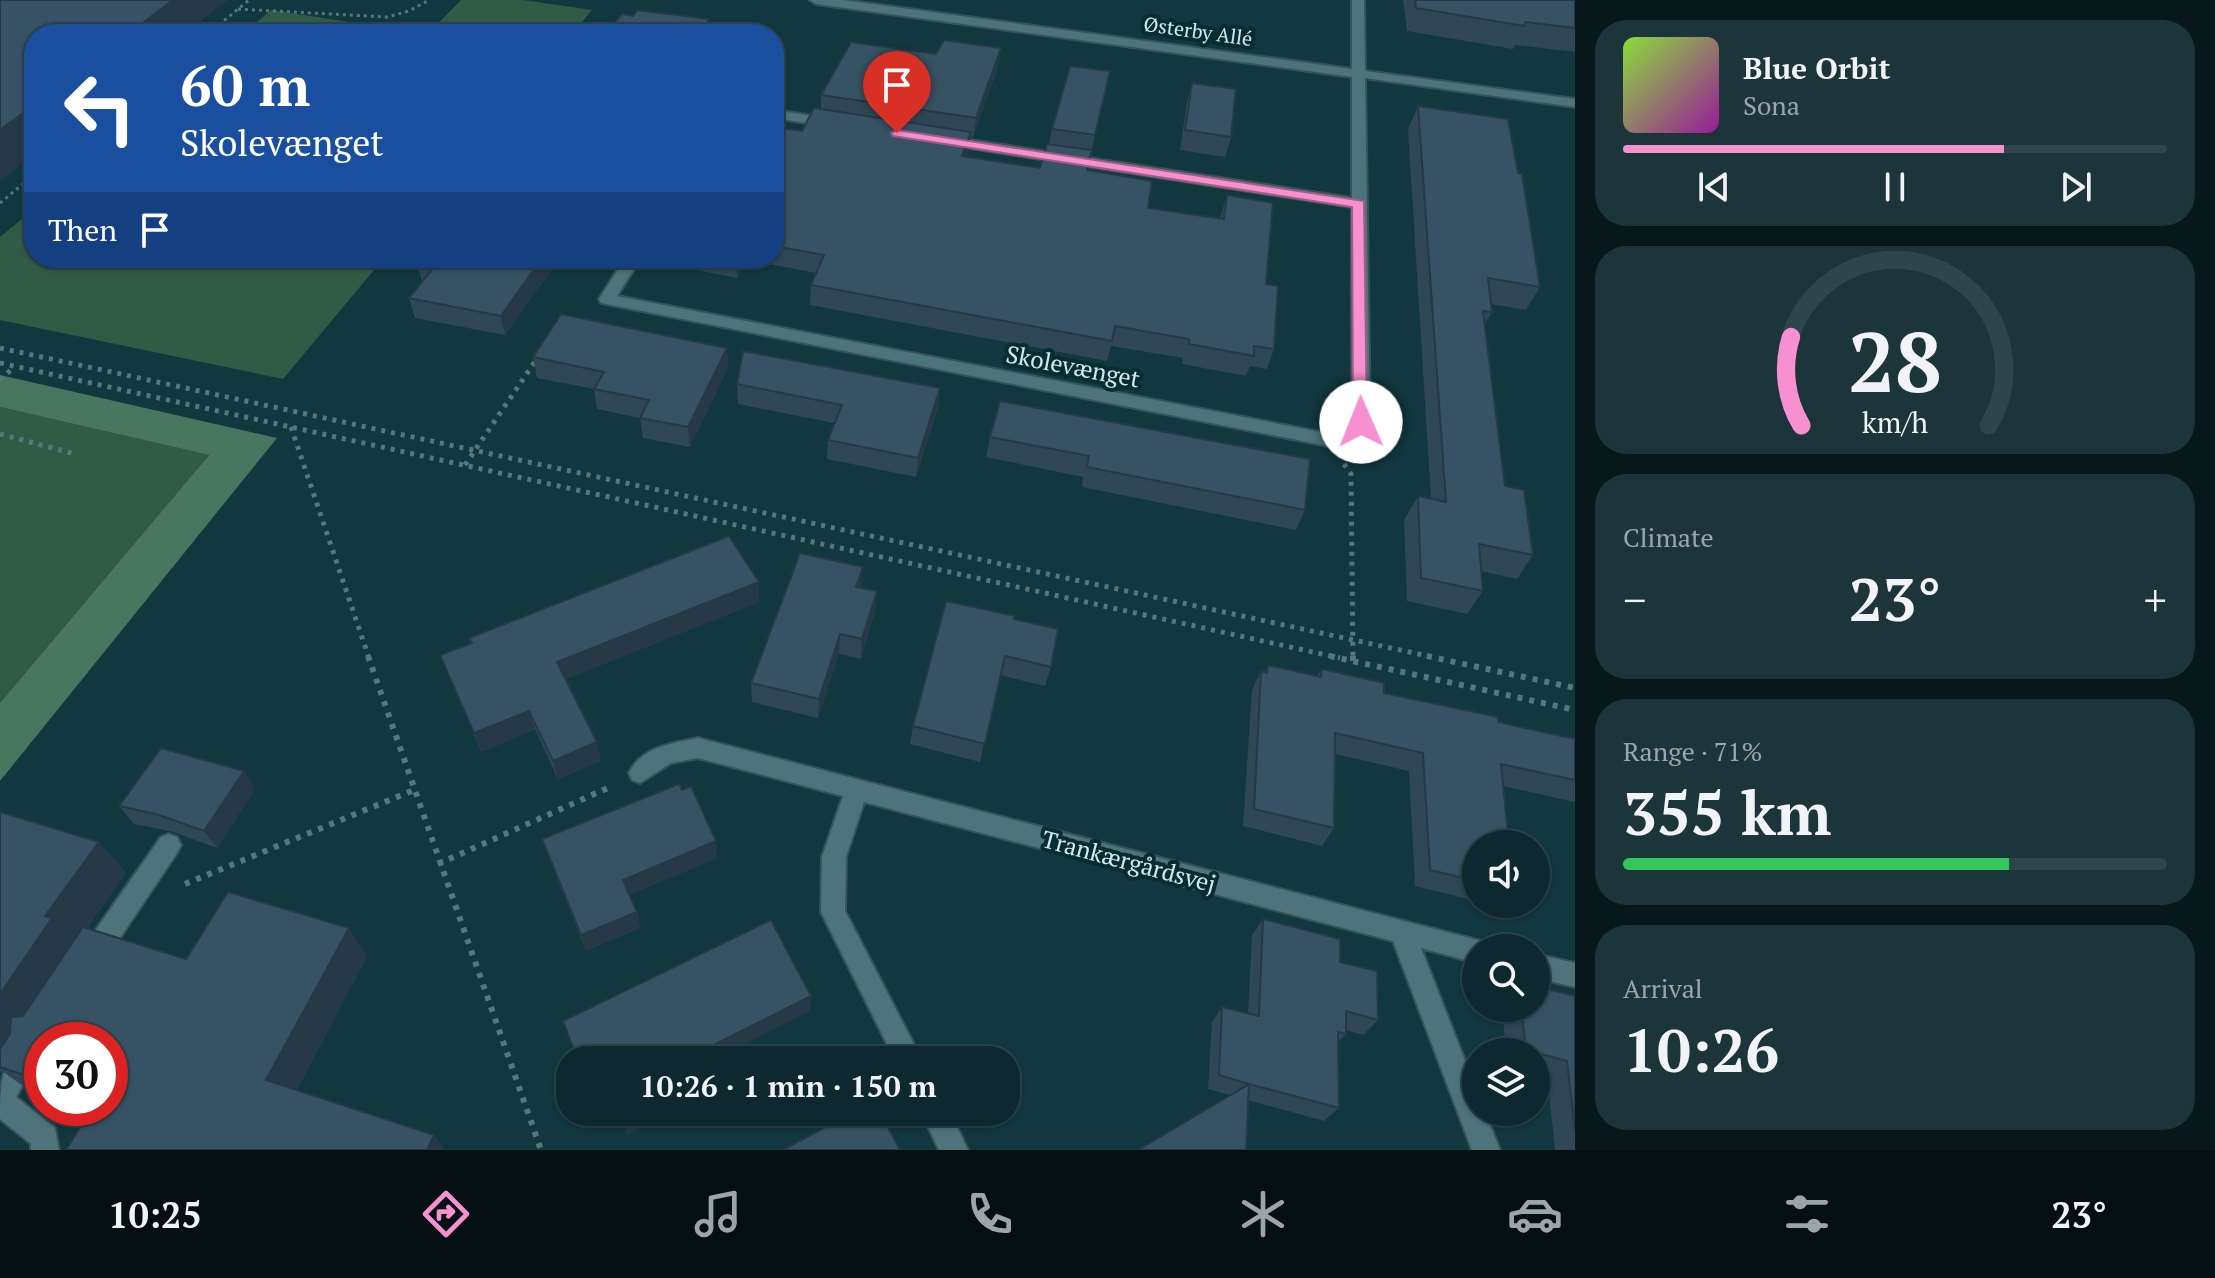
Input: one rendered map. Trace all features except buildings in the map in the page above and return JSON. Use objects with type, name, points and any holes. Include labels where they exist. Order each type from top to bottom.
[{"type":"street","name":"Østerby Allé","points":[[816,0],[1575,103]]},
{"type":"street","points":[[1328,440],[1361,422],[1358,0]]},
{"type":"street","points":[[784,116],[853,127]]},
{"type":"street","points":[[932,139],[1359,204]]},
{"type":"street","name":"Skolevænget","points":[[627,268],[607,299],[1328,440]]},
{"type":"street","name":"Trankærgårdsvej","points":[[640,773],[665,754],[698,748],[1462,948]]},
{"type":"street","points":[[857,789],[834,857],[833,912],[902,1046]]},
{"type":"street","points":[[75,982],[142,880],[169,845]]},
{"type":"street","points":[[1402,933],[1486,1150]]},
{"type":"street","points":[[1550,969],[1575,975]]},
{"type":"street","points":[[24,1062],[0,1099],[45,1138],[45,1150]]},
{"type":"street","points":[[942,1126],[954,1150]]},
{"type":"path","points":[[220,24],[249,0]]},
{"type":"path","points":[[302,5],[377,16],[419,9],[429,0]]},
{"type":"path","points":[[238,9],[260,2]]},
{"type":"path","points":[[0,203],[24,183]]},
{"type":"path","points":[[0,348],[1575,688]]},
{"type":"path","points":[[465,465],[536,359]]},
{"type":"path","points":[[0,363],[1575,710]]},
{"type":"path","points":[[0,380],[14,366]]},
{"type":"path","points":[[291,426],[438,864],[541,1150]]},
{"type":"path","points":[[0,434],[75,454]]},
{"type":"path","points":[[1328,440],[1351,474],[1353,661]]},
{"type":"path","points":[[438,864],[640,773]]},
{"type":"path","points":[[142,880],[175,888],[414,790]]},
{"type":"green space","points":[[461,0],[523,0],[592,10],[580,24],[438,24]]},
{"type":"green space","points":[[271,10],[363,24],[255,24]]},
{"type":"green space","points":[[24,217],[24,268],[376,268],[283,379],[0,320],[0,237]]},
{"type":"green space","points":[[0,375],[277,438],[0,781],[0,703],[209,455],[0,407]]},
{"type":"green space","points":[[0,407],[209,455],[0,703]]},
{"type":"route","points":[[897,133],[1359,204],[1361,422]]}]
